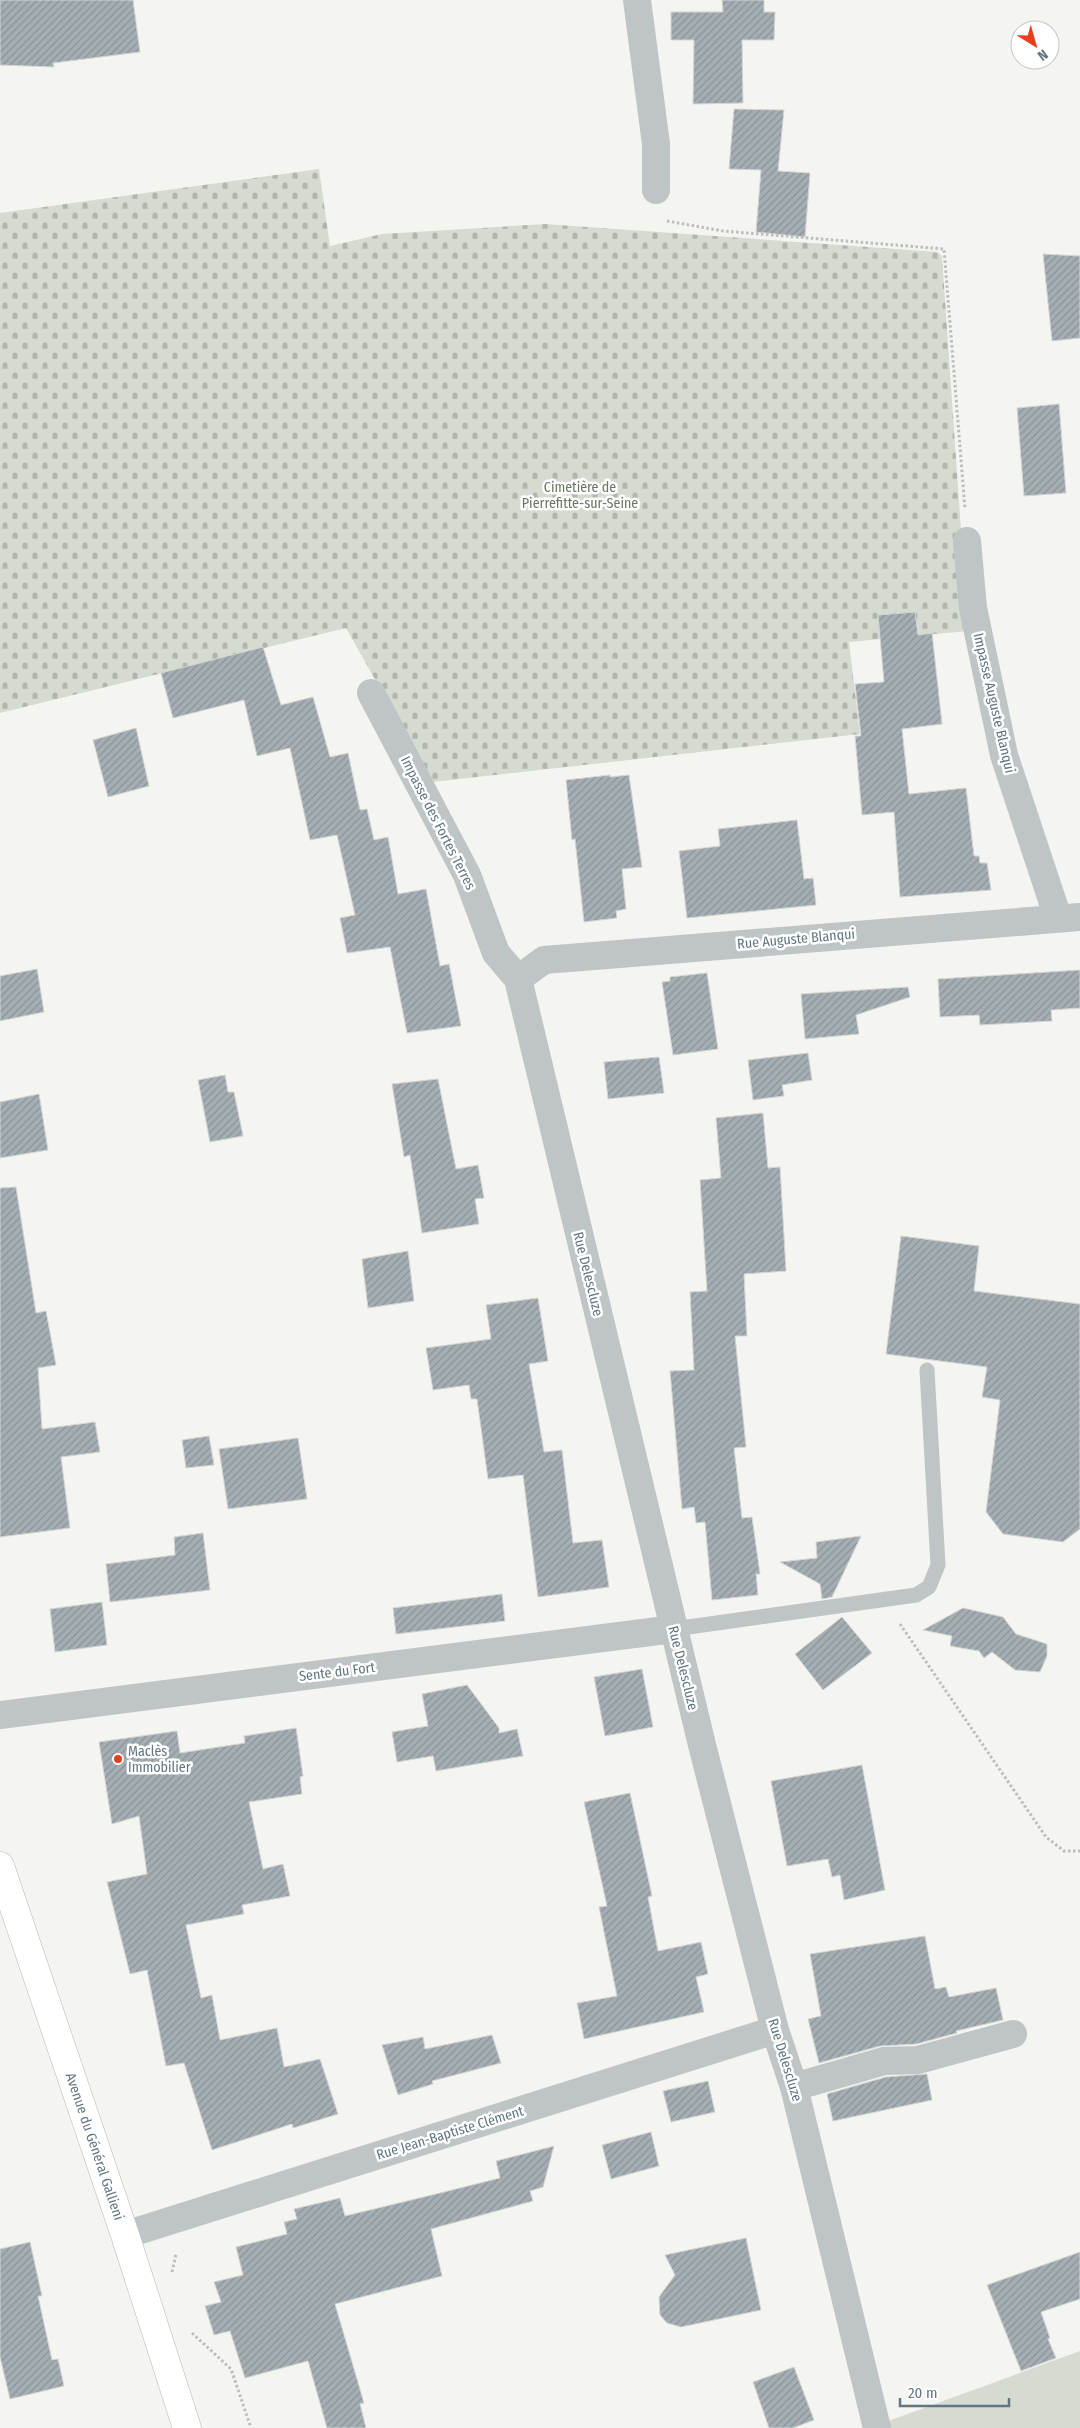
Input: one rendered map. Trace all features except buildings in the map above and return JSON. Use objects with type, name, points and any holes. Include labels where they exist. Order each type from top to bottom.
[{"type":"street","points":[[637,0],[656,144],[656,190]]},
{"type":"street","name":"Impasse Auguste Blanqui","points":[[967,541],[973,608],[1004,755],[1069,918]]},
{"type":"street","name":"Impasse des Fortes Terres","points":[[372,693],[467,875],[496,952],[518,978]]},
{"type":"street","name":"Rue Auguste Blanqui","points":[[518,978],[544,960],[1069,918]]},
{"type":"street","name":"Rue Delescluze","points":[[518,978],[674,1630],[775,2030],[794,2087],[877,2428]]},
{"type":"street","name":"Sente du Fort","points":[[0,1715],[674,1630]]},
{"type":"street","name":"Avenue du Général Gallieni","points":[[0,1866],[125,2235],[186,2428]]},
{"type":"street","name":"Rue Jean-Baptiste Clément","points":[[125,2235],[775,2030]]},
{"type":"street","points":[[794,2087],[884,2061],[918,2060],[1013,2034]]},
{"type":"lane","points":[[674,1630],[916,1595],[929,1587],[938,1565],[927,1370]]},
{"type":"path","points":[[656,190],[668,221],[723,231],[944,249],[967,541]]},
{"type":"path","points":[[882,1600],[1046,1837],[1064,1851],[1080,1851]]},
{"type":"path","points":[[166,2222],[176,2254],[172,2275]]},
{"type":"path","points":[[188,2329],[230,2369],[252,2428]]},
{"type":"green space","name":"Cimetière de Pierrefitte-sur-Seine","points":[[319,169],[330,246],[382,234],[545,224],[938,252],[942,257],[968,631],[849,642],[860,734],[433,782],[346,628],[0,713],[0,213]]},
{"type":"green space","points":[[1080,2351],[1080,2428],[869,2428]]},
{"type":"place","name":"Maclès Immobilier","points":[[118,1759]]}]
